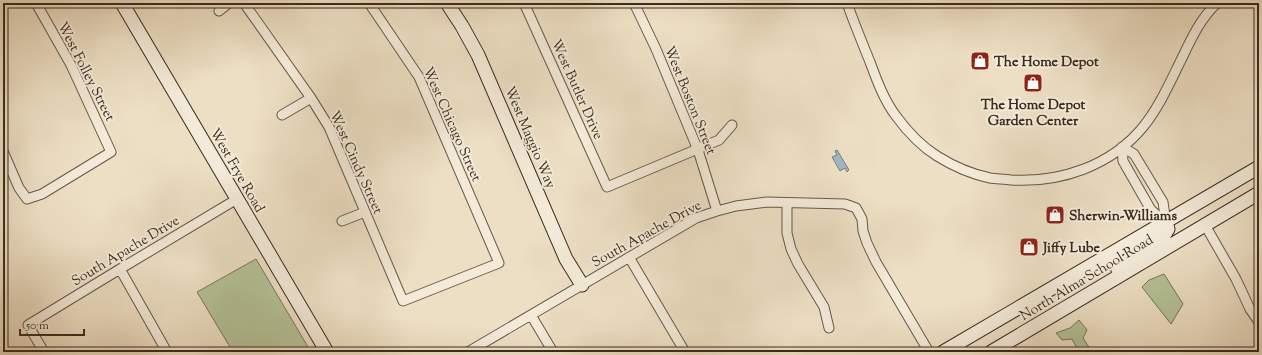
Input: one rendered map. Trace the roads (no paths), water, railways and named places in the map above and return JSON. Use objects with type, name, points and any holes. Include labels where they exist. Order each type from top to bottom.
[{"type":"main road","name":"West Frye Road","points":[[122,3],[327,352]]},
{"type":"main road","name":"West Maggio Way","points":[[447,3],[462,26],[478,56],[566,259],[582,285]]},
{"type":"main road","name":"North Alma School Road","points":[[943,352],[1166,223],[1259,167]]},
{"type":"main road","name":"North Alma School Road","points":[[991,352],[1259,193]]},
{"type":"main road","points":[[1109,281],[1132,256],[1163,236],[1168,229],[1166,223]]},
{"type":"street","name":"West Folley Street","points":[[3,151],[18,188],[27,199],[42,194],[111,152],[71,65],[36,3]]},
{"type":"street","points":[[220,11],[229,3]]},
{"type":"street","name":"West Cindy Street","points":[[244,3],[311,98],[329,127],[403,301]]},
{"type":"street","name":"West Butler Drive","points":[[524,3],[607,187],[698,150]]},
{"type":"street","name":"West Boston Street","points":[[634,3],[656,49],[698,150],[717,210]]},
{"type":"street","points":[[847,3],[886,100],[895,115],[922,145],[936,156],[974,174],[991,178],[1024,181],[1057,177],[1076,172],[1096,164],[1122,147],[1142,127],[1150,116],[1165,92],[1193,34],[1207,12],[1217,3]]},
{"type":"street","name":"West Chicago Street","points":[[374,5],[418,77],[498,263],[403,301]]},
{"type":"street","points":[[282,115],[311,98]]},
{"type":"street","points":[[698,150],[719,140],[732,125]]},
{"type":"street","points":[[1122,147],[1134,154],[1162,202],[1166,223]]},
{"type":"street","points":[[1122,147],[1123,161],[1151,210],[1166,223]]},
{"type":"street","name":"South Apache Drive","points":[[44,352],[28,325],[237,200]]},
{"type":"street","name":"South Apache Drive","points":[[468,352],[696,218],[717,210],[767,202],[845,204],[856,208],[862,219],[863,231],[867,243],[876,262],[929,352]]},
{"type":"street","points":[[787,203],[787,233],[791,249],[798,264],[824,307],[829,328]]},
{"type":"street","points":[[342,221],[365,212]]},
{"type":"street","points":[[1205,225],[1239,285],[1250,309],[1259,322]]},
{"type":"street","points":[[629,257],[685,352]]},
{"type":"street","points":[[120,269],[167,352]]},
{"type":"street","points":[[531,315],[553,352]]},
{"type":"water","points":[[837,150],[849,170],[847,172],[845,168],[840,171],[832,157],[837,155],[835,151]]},
{"type":"place","name":"The Home Depot","points":[[980,61]]},
{"type":"place","name":"The Home Depot Garden Center","points":[[1033,83]]},
{"type":"place","name":"Sherwin-Williams","points":[[1055,215]]},
{"type":"place","name":"Jiffy Lube","points":[[1029,247]]}]
